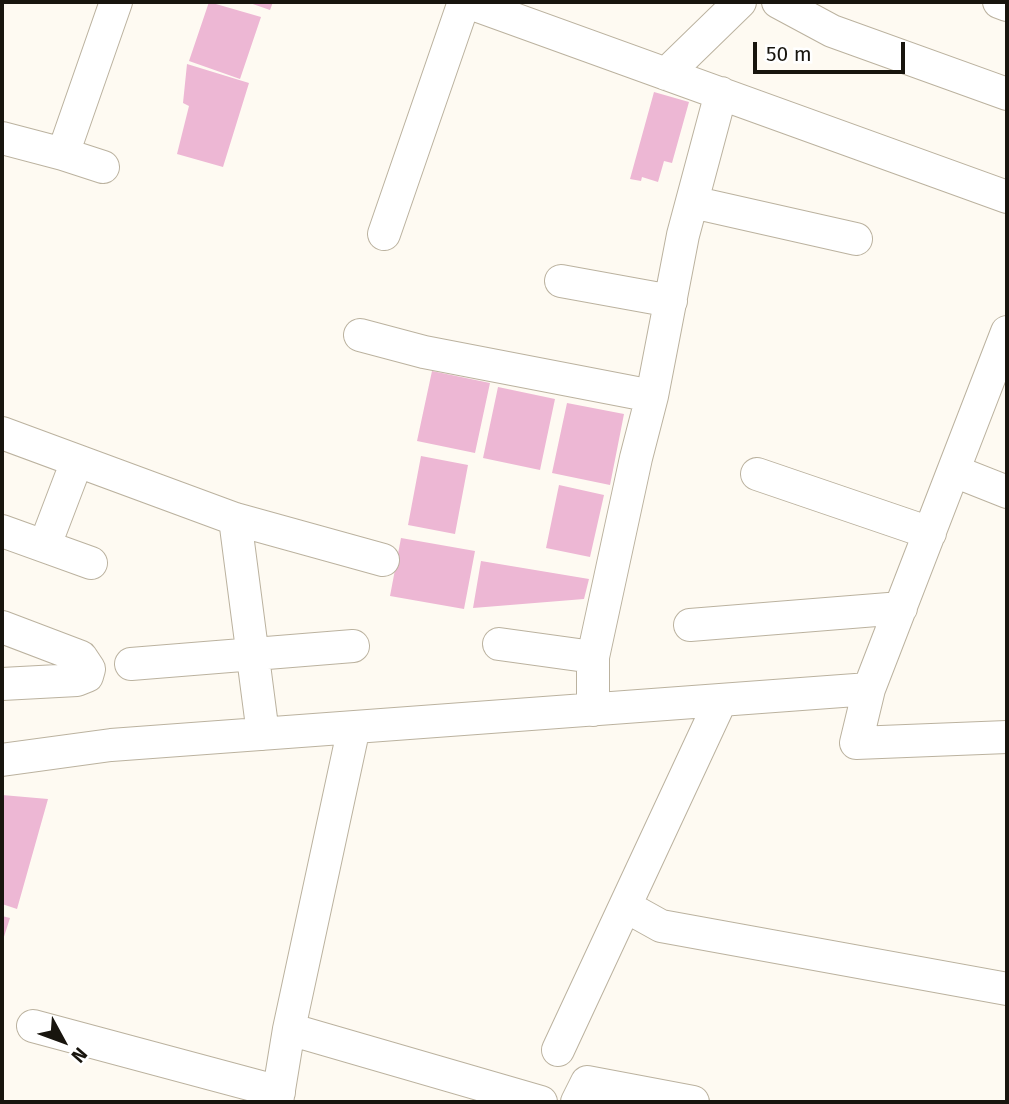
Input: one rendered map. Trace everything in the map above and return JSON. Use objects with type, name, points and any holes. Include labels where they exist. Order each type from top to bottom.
[{"type":"street","points":[[63,154],[116,2]]},
{"type":"street","points":[[666,74],[740,2]]},
{"type":"street","points":[[778,2],[832,30],[1007,94]]},
{"type":"street","points":[[999,2],[1007,5]]},
{"type":"street","points":[[384,234],[480,4],[1007,197]]},
{"type":"street","points":[[593,710],[593,657],[652,396],[692,202],[721,93]]},
{"type":"street","points":[[2,138],[103,167]]},
{"type":"street","points":[[692,202],[856,239]]},
{"type":"street","points":[[561,282],[671,301]]},
{"type":"street","points":[[1007,332],[869,690],[856,743],[1007,737]]},
{"type":"street","points":[[360,335],[424,352],[652,396]]},
{"type":"street","points":[[2,433],[235,519],[383,560]]},
{"type":"street","points":[[45,545],[77,461]]},
{"type":"street","points":[[954,471],[1007,492]]},
{"type":"street","points":[[757,474],[930,533]]},
{"type":"street","points":[[235,519],[263,734]]},
{"type":"street","points":[[2,531],[91,563]]},
{"type":"street","points":[[690,625],[901,608]]},
{"type":"street","points":[[2,627],[81,657],[89,669],[87,676],[77,680],[2,684]]},
{"type":"street","points":[[499,645],[593,657]]},
{"type":"street","points":[[131,664],[353,646]]},
{"type":"street","points":[[2,760],[111,745],[869,690]]},
{"type":"street","points":[[558,1050],[721,700]]},
{"type":"street","points":[[33,1026],[278,1097],[289,1030],[354,727]]},
{"type":"street","points":[[625,906],[661,926],[1007,989]]},
{"type":"street","points":[[289,1030],[541,1102]]},
{"type":"street","points":[[577,1102],[587,1083],[693,1102]]},
{"type":"building","points":[[209,2],[261,17],[240,79],[189,61]]},
{"type":"building","points":[[247,2],[273,2],[270,10]]},
{"type":"building","points":[[187,64],[249,83],[223,167],[177,154],[189,106],[183,103]]},
{"type":"building","points":[[654,92],[689,102],[672,163],[664,161],[658,182],[642,177],[641,181],[630,179]]},
{"type":"building","points":[[432,371],[490,383],[475,453],[417,441]]},
{"type":"building","points":[[498,387],[555,399],[540,470],[483,458]]},
{"type":"building","points":[[567,403],[624,414],[610,485],[552,473]]},
{"type":"building","points":[[421,456],[468,465],[455,534],[408,525]]},
{"type":"building","points":[[559,485],[604,495],[590,557],[546,548]]},
{"type":"building","points":[[401,538],[475,551],[464,609],[390,596]]},
{"type":"building","points":[[481,561],[589,579],[584,599],[473,608]]},
{"type":"building","points":[[2,795],[48,799],[17,909],[2,904]]},
{"type":"building","points":[[2,916],[10,918],[2,943]]}]
